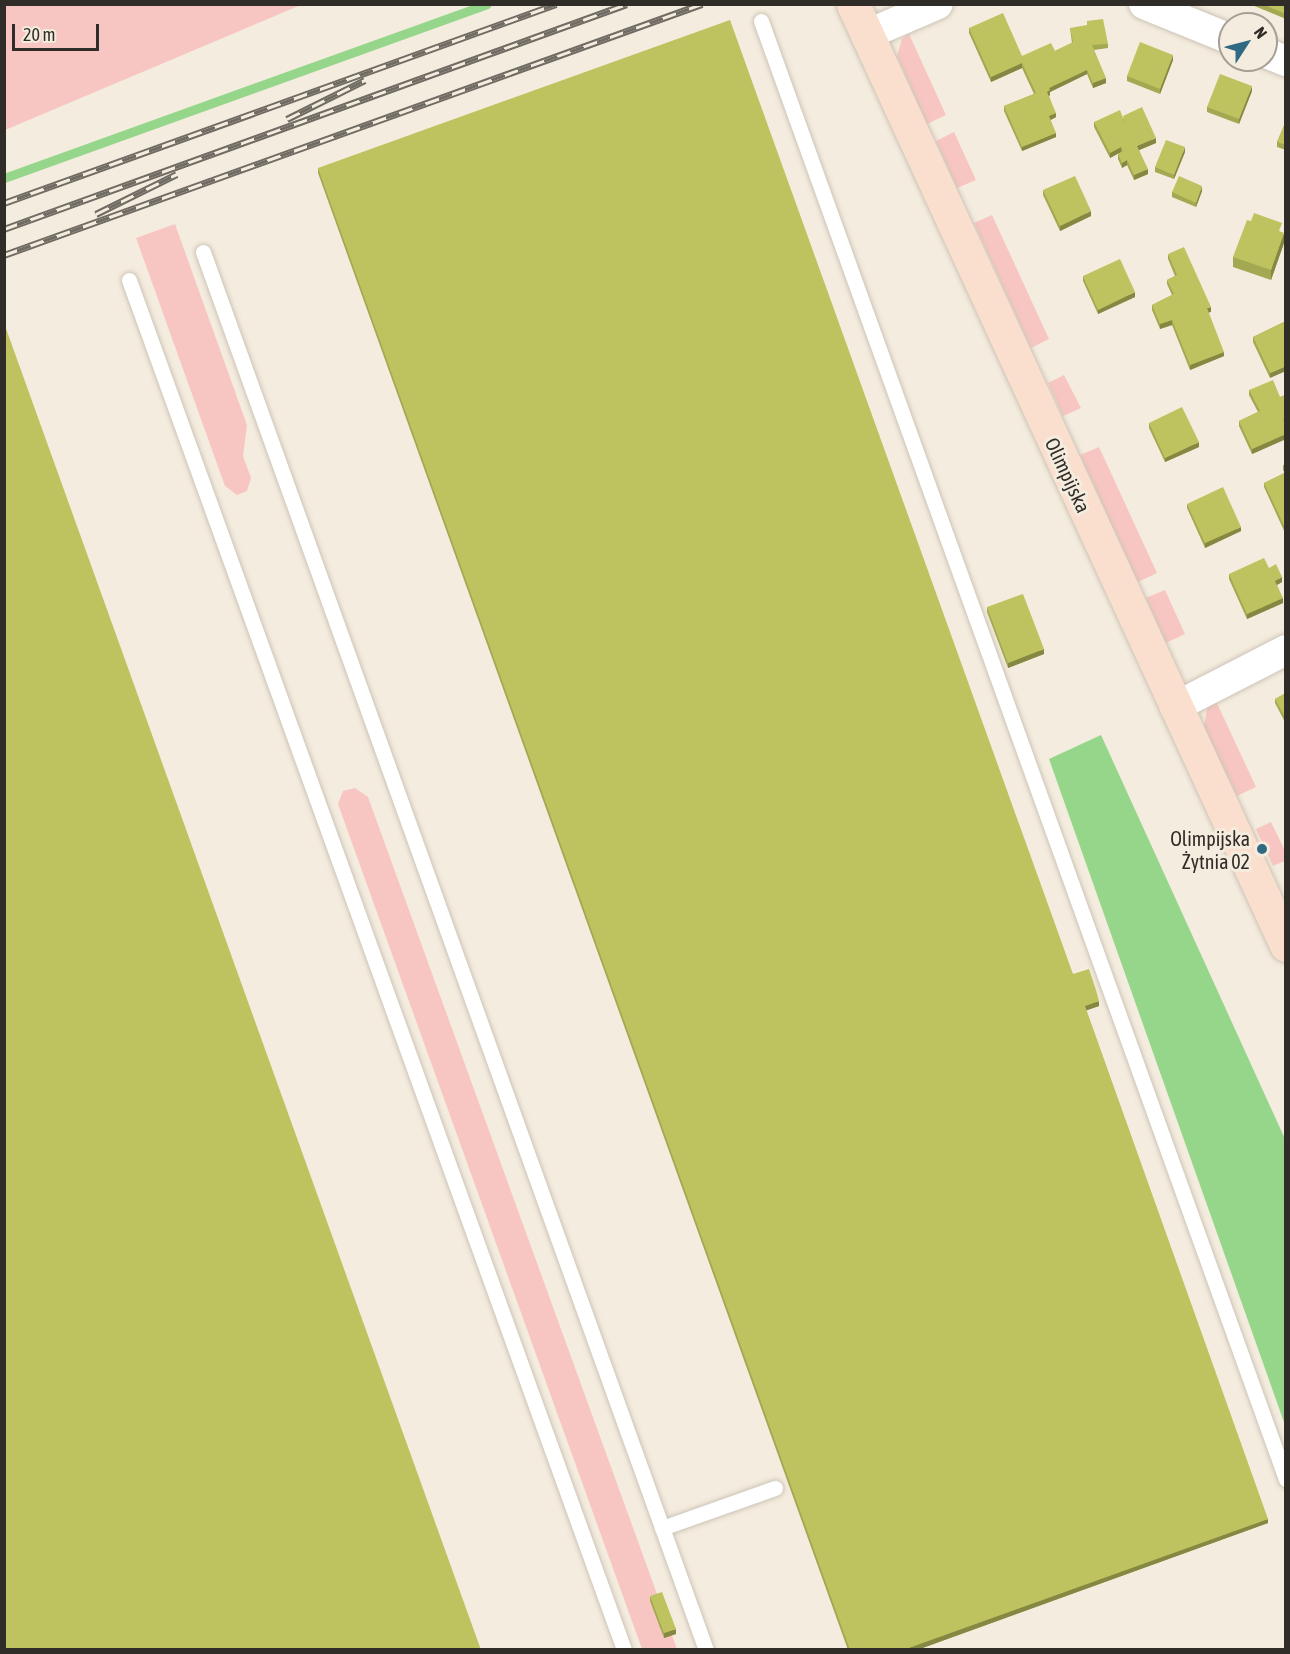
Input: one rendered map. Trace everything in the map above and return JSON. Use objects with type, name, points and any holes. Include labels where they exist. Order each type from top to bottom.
[{"type":"street","name":"Olimpijska","points":[[853,4],[1286,945]]},
{"type":"street","points":[[866,35],[938,4]]},
{"type":"street","points":[[1144,4],[1218,34]]},
{"type":"street","points":[[1175,707],[1286,650]]},
{"type":"lane","points":[[761,21],[1286,1479]]},
{"type":"lane","points":[[203,252],[706,1650]]},
{"type":"lane","points":[[129,280],[624,1650]]},
{"type":"lane","points":[[662,1528],[775,1488]]},
{"type":"shaded area","points":[[5,4],[301,4],[301,5],[5,130]]},
{"type":"shaded area","points":[[909,34],[946,115],[927,124],[897,56],[902,39]]},
{"type":"shaded area","points":[[954,132],[976,180],[957,188],[936,141]]},
{"type":"shaded area","points":[[992,215],[1049,339],[1031,348],[974,223]]},
{"type":"shaded area","points":[[175,224],[247,425],[243,456],[251,478],[247,491],[237,495],[225,486],[136,238]]},
{"type":"shaded area","points":[[1064,375],[1081,408],[1063,416],[1048,383]]},
{"type":"shaded area","points":[[1099,447],[1157,573],[1138,582],[1080,455]]},
{"type":"shaded area","points":[[1165,590],[1185,634],[1166,643],[1146,598]]},
{"type":"shaded area","points":[[1216,701],[1256,787],[1237,796],[1204,728],[1207,708]]},
{"type":"shaded area","points":[[1101,735],[1285,1139],[1285,1425],[1049,759]]},
{"type":"shaded area","points":[[355,788],[368,797],[677,1649],[642,1649],[338,804],[343,791]]},
{"type":"shaded area","points":[[1271,822],[1286,853],[1285,861],[1273,866],[1256,829]]},
{"type":"building","points":[[1262,4],[1286,4],[1286,14]]},
{"type":"building","points":[[1003,13],[1022,56],[1051,43],[1055,51],[1073,42],[1070,28],[1087,25],[1087,21],[1103,19],[1108,44],[1092,45],[1106,78],[1093,83],[1087,70],[1049,88],[1047,92],[1056,113],[1049,116],[1056,133],[1022,147],[1004,106],[1036,93],[1022,63],[991,77],[969,28]]},
{"type":"building","points":[[730,20],[1073,974],[1089,969],[1099,1001],[1085,1006],[1268,1519],[903,1650],[850,1650],[318,168]]},
{"type":"building","points":[[1140,42],[1173,55],[1160,89],[1127,76]]},
{"type":"building","points":[[1220,74],[1252,86],[1239,119],[1207,107]]},
{"type":"building","points":[[1142,107],[1156,138],[1137,146],[1148,169],[1134,175],[1127,160],[1122,163],[1118,154],[1123,151],[1121,147],[1110,153],[1094,122],[1120,110],[1126,126],[1123,116]]},
{"type":"building","points":[[1286,121],[1286,145],[1277,142]]},
{"type":"building","points":[[1166,140],[1185,147],[1174,175],[1155,167]]},
{"type":"building","points":[[1075,176],[1091,211],[1060,226],[1043,190]]},
{"type":"building","points":[[1179,176],[1202,186],[1196,203],[1172,192]]},
{"type":"building","points":[[1254,213],[1282,223],[1279,231],[1284,233],[1271,270],[1233,257],[1247,220],[1251,221]]},
{"type":"building","points":[[1184,247],[1211,307],[1207,308],[1224,352],[1190,365],[1172,320],[1160,324],[1152,305],[1174,294],[1167,280],[1177,275],[1168,254]]},
{"type":"building","points":[[1120,259],[1135,292],[1098,310],[1083,276]]},
{"type":"building","points":[[1286,321],[1286,366],[1270,373],[1253,337]]},
{"type":"building","points":[[4,323],[481,1650],[4,1650]]},
{"type":"building","points":[[1273,380],[1280,397],[1286,395],[1286,418],[1283,420],[1286,434],[1252,449],[1239,421],[1260,411],[1249,390]]},
{"type":"building","points":[[1182,407],[1199,442],[1165,458],[1149,423]]},
{"type":"building","points":[[1286,472],[1286,530],[1264,483]]},
{"type":"building","points":[[1223,487],[1241,527],[1205,543],[1187,504]]},
{"type":"building","points":[[1264,558],[1269,568],[1276,564],[1282,577],[1275,581],[1283,598],[1247,614],[1229,574]]},
{"type":"building","points":[[1023,594],[1044,649],[1008,663],[987,607]]},
{"type":"building","points":[[1286,693],[1286,719],[1275,699]]},
{"type":"building","points":[[662,1592],[676,1629],[664,1633],[650,1596]]},
{"type":"waterway","points":[[4,178],[487,4]]},
{"type":"railway","points":[[4,203],[556,4]]},
{"type":"railway","points":[[4,229],[627,4]]},
{"type":"railway","points":[[4,255],[702,4]]},
{"type":"railway","points":[[287,119],[365,80]]},
{"type":"railway","points":[[96,214],[177,174]]},
{"type":"place","name":"Olimpijska Żytnia 02","points":[[1262,849]]}]
